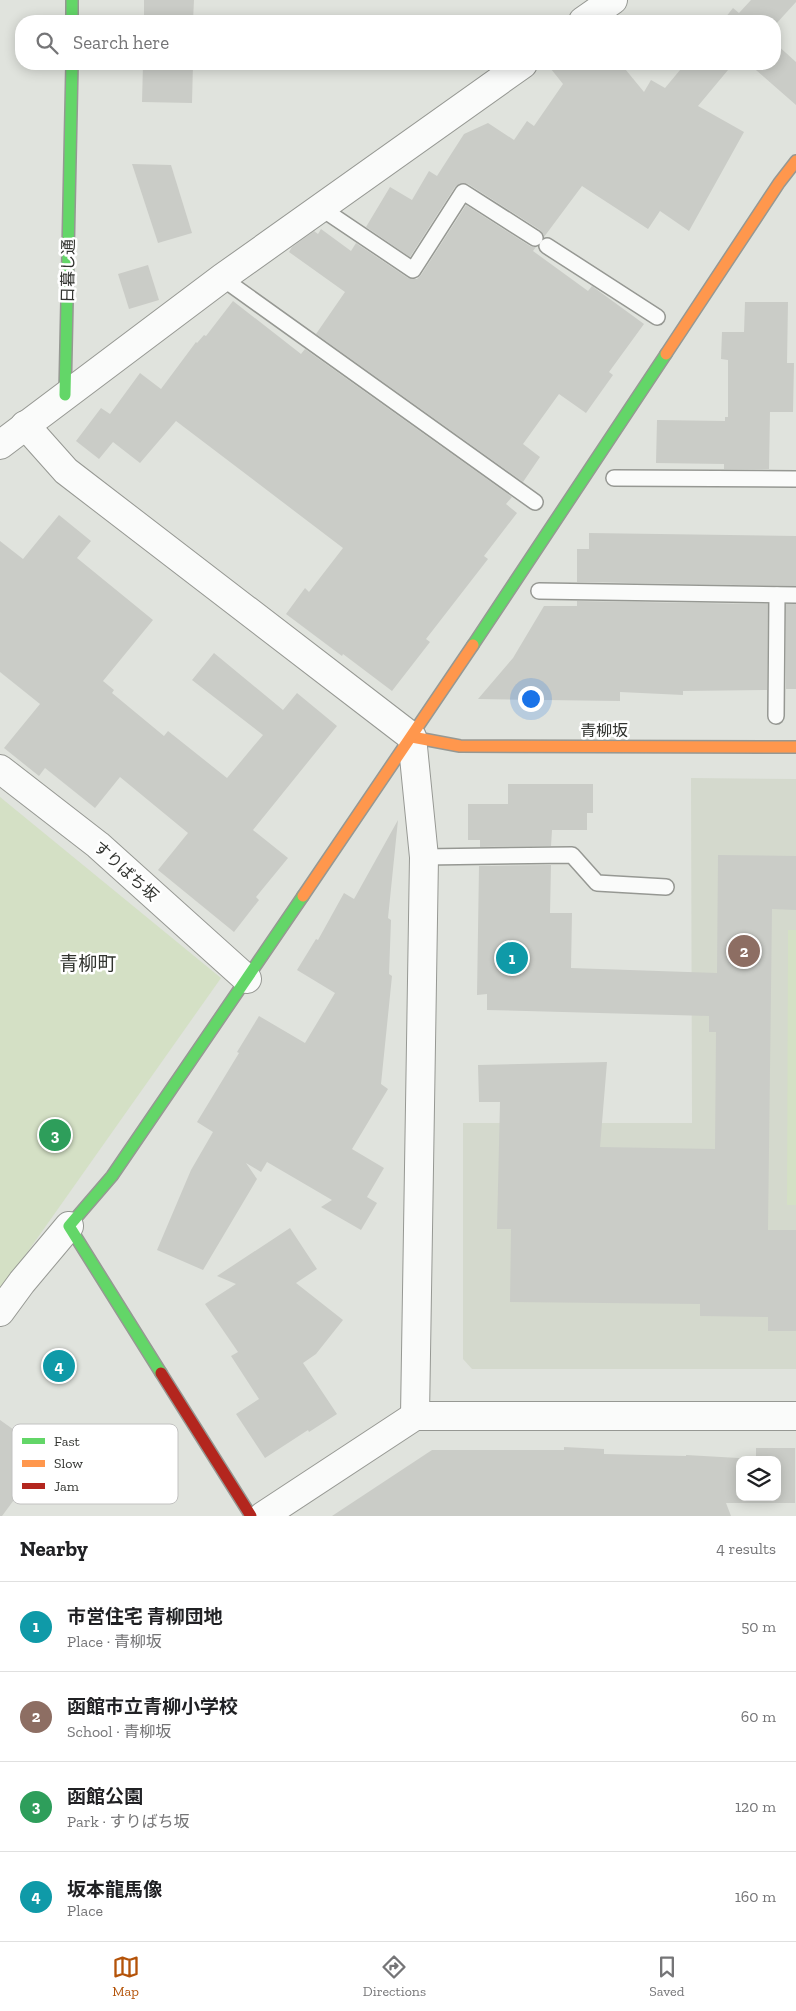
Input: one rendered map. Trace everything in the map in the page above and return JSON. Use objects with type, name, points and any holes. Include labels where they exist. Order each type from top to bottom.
[{"type":"street","points":[[72,0],[72,15]]},
{"type":"street","name":"日暮し通","points":[[65,395],[72,70]]},
{"type":"street","points":[[0,445],[222,278],[515,70]]},
{"type":"street","points":[[0,1312],[22,1282],[112,1176],[412,737],[698,305],[796,161]]},
{"type":"street","points":[[25,425],[66,471],[412,737],[424,857],[415,1416]]},
{"type":"street","name":"青柳坂","points":[[412,737],[460,746],[796,747]]},
{"type":"street","name":"すりばち坂","points":[[0,769],[98,845],[247,979]]},
{"type":"street","points":[[69,1226],[251,1516]]},
{"type":"street","points":[[263,1516],[415,1416],[796,1416]]},
{"type":"lane","points":[[321,208],[413,270],[463,192],[657,317]]},
{"type":"lane","points":[[222,278],[535,502]]},
{"type":"lane","points":[[614,478],[796,479]]},
{"type":"lane","points":[[539,591],[796,596]]},
{"type":"lane","points":[[776,716],[777,595]]},
{"type":"lane","points":[[424,857],[572,854],[597,883],[666,886]]},
{"type":"shaded area","points":[[691,778],[796,779],[796,1369],[472,1369],[463,1359],[463,1123],[692,1123]]},
{"type":"green space","points":[[0,797],[221,978],[0,1291]]},
{"type":"green space","points":[[788,930],[796,930],[796,1205],[787,1205]]},
{"type":"building","points":[[144,0],[194,0],[193,15],[144,15]]},
{"type":"building","points":[[751,0],[796,0],[781,18],[781,15],[727,15],[733,8],[739,13]]},
{"type":"building","points":[[781,48],[796,62],[796,105],[756,70],[781,70]]},
{"type":"building","points":[[143,70],[193,70],[192,103],[142,102]]},
{"type":"building","points":[[552,70],[626,70],[644,92],[651,80],[665,88],[680,70],[728,70],[698,106],[744,132],[689,231],[660,211],[648,229],[582,186],[544,237],[540,230],[468,184],[463,183],[455,187],[410,257],[366,227],[390,187],[412,200],[429,171],[437,176],[464,134],[488,123],[514,140],[527,121],[534,126],[563,84]]},
{"type":"building","points":[[132,164],[171,165],[192,233],[158,243]]},
{"type":"building","points":[[466,205],[530,246],[536,247],[533,251],[588,291],[592,286],[644,324],[609,372],[613,375],[586,413],[559,394],[523,444],[540,457],[523,482],[316,334],[345,292],[289,252],[292,247],[314,231],[318,234],[321,229],[351,251],[356,243],[408,278],[417,279]]},
{"type":"building","points":[[148,265],[159,300],[129,309],[118,274]]},
{"type":"building","points":[[233,301],[301,354],[305,349],[512,497],[506,504],[517,513],[484,556],[488,559],[426,639],[430,642],[392,691],[286,614],[305,588],[309,592],[343,548],[176,421],[140,463],[113,442],[99,459],[76,441],[101,408],[110,414],[140,373],[161,389],[196,342],[204,335],[206,336]]},
{"type":"building","points":[[745,302],[788,302],[787,363],[794,363],[793,412],[770,412],[769,469],[724,469],[724,464],[656,463],[657,420],[725,421],[725,417],[728,417],[728,360],[721,359],[722,332],[744,332]]},
{"type":"building","points":[[59,515],[91,541],[77,558],[153,620],[103,681],[114,690],[112,693],[164,736],[168,731],[227,778],[263,735],[192,680],[214,653],[283,710],[297,693],[337,726],[253,830],[288,858],[256,897],[259,900],[234,932],[158,870],[188,833],[120,777],[95,808],[45,768],[39,776],[4,748],[40,704],[0,672],[0,541],[23,559]]},
{"type":"building","points":[[589,533],[796,536],[796,586],[577,582],[577,549],[589,549]]},
{"type":"building","points":[[577,601],[768,604],[767,690],[683,691],[683,695],[620,692],[620,701],[478,699],[513,658],[544,606],[577,606]]},
{"type":"building","points":[[786,604],[796,604],[796,689],[786,689]]},
{"type":"building","points":[[508,784],[593,784],[593,813],[587,813],[587,830],[552,830],[551,846],[480,847],[480,840],[468,840],[468,804],[508,804]]},
{"type":"building","points":[[398,820],[388,918],[391,920],[389,974],[392,976],[381,1084],[388,1089],[352,1149],[384,1168],[367,1197],[377,1203],[361,1230],[321,1207],[332,1200],[267,1162],[261,1172],[246,1163],[257,1179],[203,1270],[157,1250],[191,1170],[213,1132],[197,1122],[259,1016],[305,1043],[335,993],[297,970],[316,939],[318,940],[344,893],[354,899]]},
{"type":"building","points":[[718,855],[796,856],[796,910],[772,909],[768,1230],[796,1230],[796,1331],[768,1331],[768,1317],[700,1316],[700,1304],[510,1302],[511,1229],[497,1229],[500,1102],[479,1102],[478,1065],[607,1062],[600,1147],[715,1149],[716,1032],[709,1032],[709,1016],[487,1010],[487,994],[477,995],[479,866],[551,865],[550,913],[572,913],[571,968],[717,973]]},
{"type":"building","points":[[290,1228],[317,1269],[296,1283],[343,1320],[316,1354],[303,1363],[337,1414],[265,1458],[236,1414],[259,1399],[231,1356],[238,1352],[205,1304],[236,1284],[217,1276]]},
{"type":"building","points":[[0,1420],[12,1428],[12,1503],[0,1516]]},
{"type":"building","points":[[564,1447],[604,1449],[604,1454],[736,1458],[736,1501],[781,1501],[781,1456],[756,1456],[756,1448],[795,1448],[795,1503],[726,1503],[731,1516],[332,1516],[432,1450],[564,1450]]},
{"type":"traffic: fast","points":[[72,0],[72,15]]},
{"type":"traffic: fast","points":[[65,395],[72,70]]},
{"type":"traffic: fast","points":[[473,645],[666,354]]},
{"type":"traffic: fast","points":[[161,1373],[69,1226],[112,1176],[303,896]]},
{"type":"traffic: slow","points":[[666,354],[779,183],[796,161]]},
{"type":"traffic: slow","points":[[303,896],[473,645]]},
{"type":"traffic: slow","points":[[412,737],[460,746],[796,747]]},
{"type":"traffic: jam","points":[[161,1373],[251,1516]]},
{"type":"place","name":"函館市立青柳小学校","points":[[744,951]]},
{"type":"place","name":"市営住宅 青柳団地","points":[[512,958]]},
{"type":"place","name":"函館公園","points":[[55,1135]]},
{"type":"place","name":"坂本龍馬像","points":[[59,1366]]},
{"type":"district","name":"青柳町","points":[[88,963]]}]
